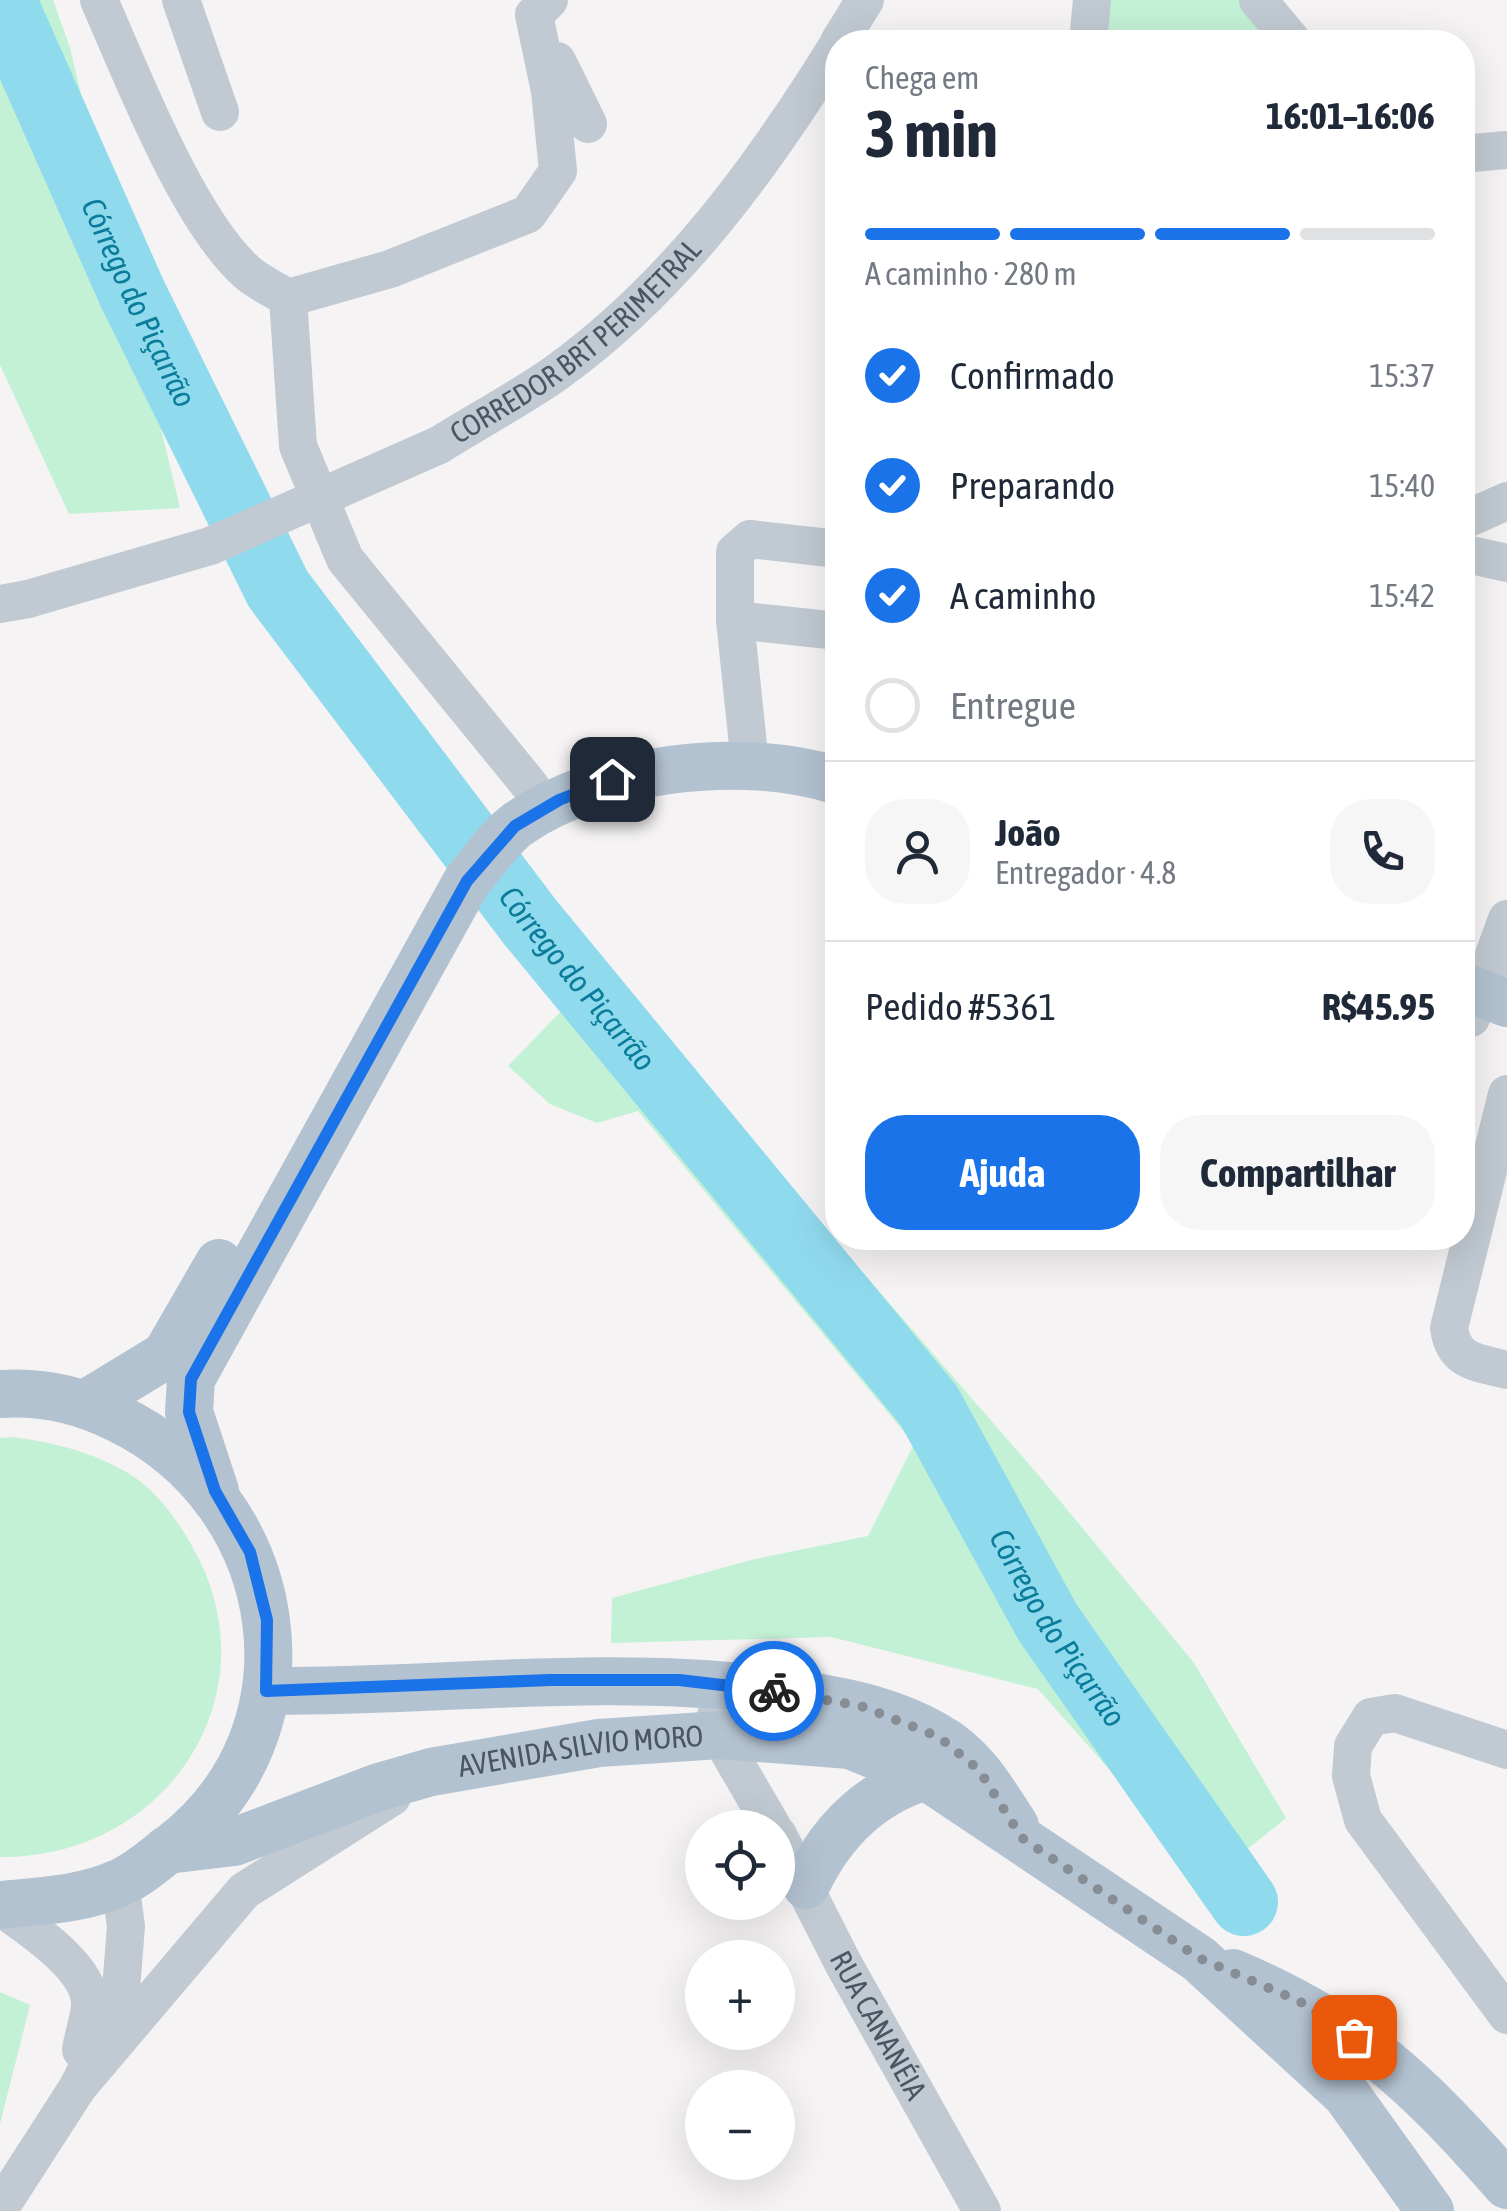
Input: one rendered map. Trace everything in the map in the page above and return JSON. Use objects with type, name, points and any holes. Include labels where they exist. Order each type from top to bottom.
[{"type":"main road","points":[[87,1403],[166,1355],[458,874],[513,808],[602,757],[659,746],[748,744],[825,753]]},
{"type":"main road","points":[[513,808],[559,800],[612,779],[668,769],[775,771],[825,779]]},
{"type":"main road","points":[[0,1906],[80,1897],[120,1883],[194,1831],[228,1790],[252,1742],[266,1691],[267,1620],[250,1552],[215,1491],[189,1412],[191,1379],[458,874]]},
{"type":"main road","points":[[0,1394],[22,1392],[87,1403],[158,1437],[215,1491]]},
{"type":"main road","points":[[266,1691],[550,1680],[714,1684],[824,1697],[899,1718],[939,1737],[979,1770],[1022,1838]]},
{"type":"main road","name":"AVENIDA SILVIO MORO","points":[[168,1850],[234,1842],[378,1786],[431,1772],[599,1743],[719,1734],[850,1744],[926,1776],[1199,1958],[1346,2094],[1430,2211]]},
{"type":"main road","points":[[806,1885],[822,1851],[861,1810],[902,1783],[926,1776]]},
{"type":"main road","points":[[1199,1958],[1299,2001],[1382,2055],[1507,2185]]},
{"type":"street","points":[[100,0],[147,108],[211,231],[249,274],[288,298],[390,268],[528,214],[558,171],[537,5]]},
{"type":"street","points":[[181,0],[220,112]]},
{"type":"street","name":"CORREDOR BRT PERIMETRAL","points":[[847,30],[865,0]]},
{"type":"street","points":[[1089,30],[1092,0]]},
{"type":"street","points":[[1258,0],[1283,30]]},
{"type":"street","points":[[537,5],[588,124]]},
{"type":"street","name":"CORREDOR BRT PERIMETRAL","points":[[14,601],[210,546],[439,446],[557,372],[668,276],[772,152],[825,65]]},
{"type":"street","points":[[1475,153],[1507,150]]},
{"type":"street","points":[[288,298],[298,446],[345,559],[513,808]]},
{"type":"street","points":[[1475,516],[1507,501]]},
{"type":"street","points":[[748,744],[735,620],[735,552],[750,538],[825,547]]},
{"type":"street","points":[[1475,556],[1507,563]]},
{"type":"street","points":[[735,620],[825,630]]},
{"type":"street","points":[[1482,1008],[1507,919]]},
{"type":"street","points":[[1475,1225],[1507,1094]]},
{"type":"street","points":[[1469,1250],[1450,1328],[1452,1347],[1460,1358],[1507,1370]]},
{"type":"street","points":[[714,1684],[719,1734],[763,1810]]},
{"type":"street","points":[[1507,1750],[1395,1712],[1371,1717],[1353,1746],[1351,1776],[1363,1820],[1507,2015]]},
{"type":"street","points":[[78,2088],[244,1891],[431,1772]]},
{"type":"street","name":"RUA CANANÉIA","points":[[795,1866],[843,1963],[982,2211]]},
{"type":"street","points":[[0,2208],[78,2088],[120,2002],[126,1926],[120,1883]]},
{"type":"street","points":[[0,1906],[63,1956],[80,1977],[90,2001],[78,2088]]},
{"type":"green space","points":[[0,0],[53,0],[70,48],[180,508],[69,514],[0,365]]},
{"type":"green space","points":[[1104,0],[1245,0],[1270,30],[1101,30]]},
{"type":"green space","points":[[601,970],[825,1229],[825,1250],[843,1250],[1046,1484],[1194,1663],[1286,1818],[1208,1881],[1038,1689],[831,1637],[611,1643],[612,1598],[755,1559],[868,1536],[914,1444],[638,1111],[597,1123],[550,1104],[508,1066]]},
{"type":"green space","points":[[0,1438],[58,1445],[100,1459],[128,1473],[156,1496],[192,1546],[215,1602],[221,1657],[212,1710],[190,1758],[156,1798],[112,1830],[59,1850],[0,1857]]},
{"type":"green space","points":[[0,1992],[30,2005],[0,2124]]},
{"type":"waterway","name":"Córrego do Piçarrão","points":[[2,0],[132,293],[278,589],[530,922],[929,1406],[1048,1623],[1244,1902]]},
{"type":"way so far","points":[[774,1691],[861,1706],[939,1737],[979,1770],[1022,1838],[1199,1958],[1299,2001],[1354,2037]]},
{"type":"route","points":[[612,779],[559,800],[515,826],[467,881],[191,1379],[189,1412],[215,1491],[250,1552],[267,1620],[266,1691],[330,1692],[550,1680],[679,1680],[774,1691]]}]
